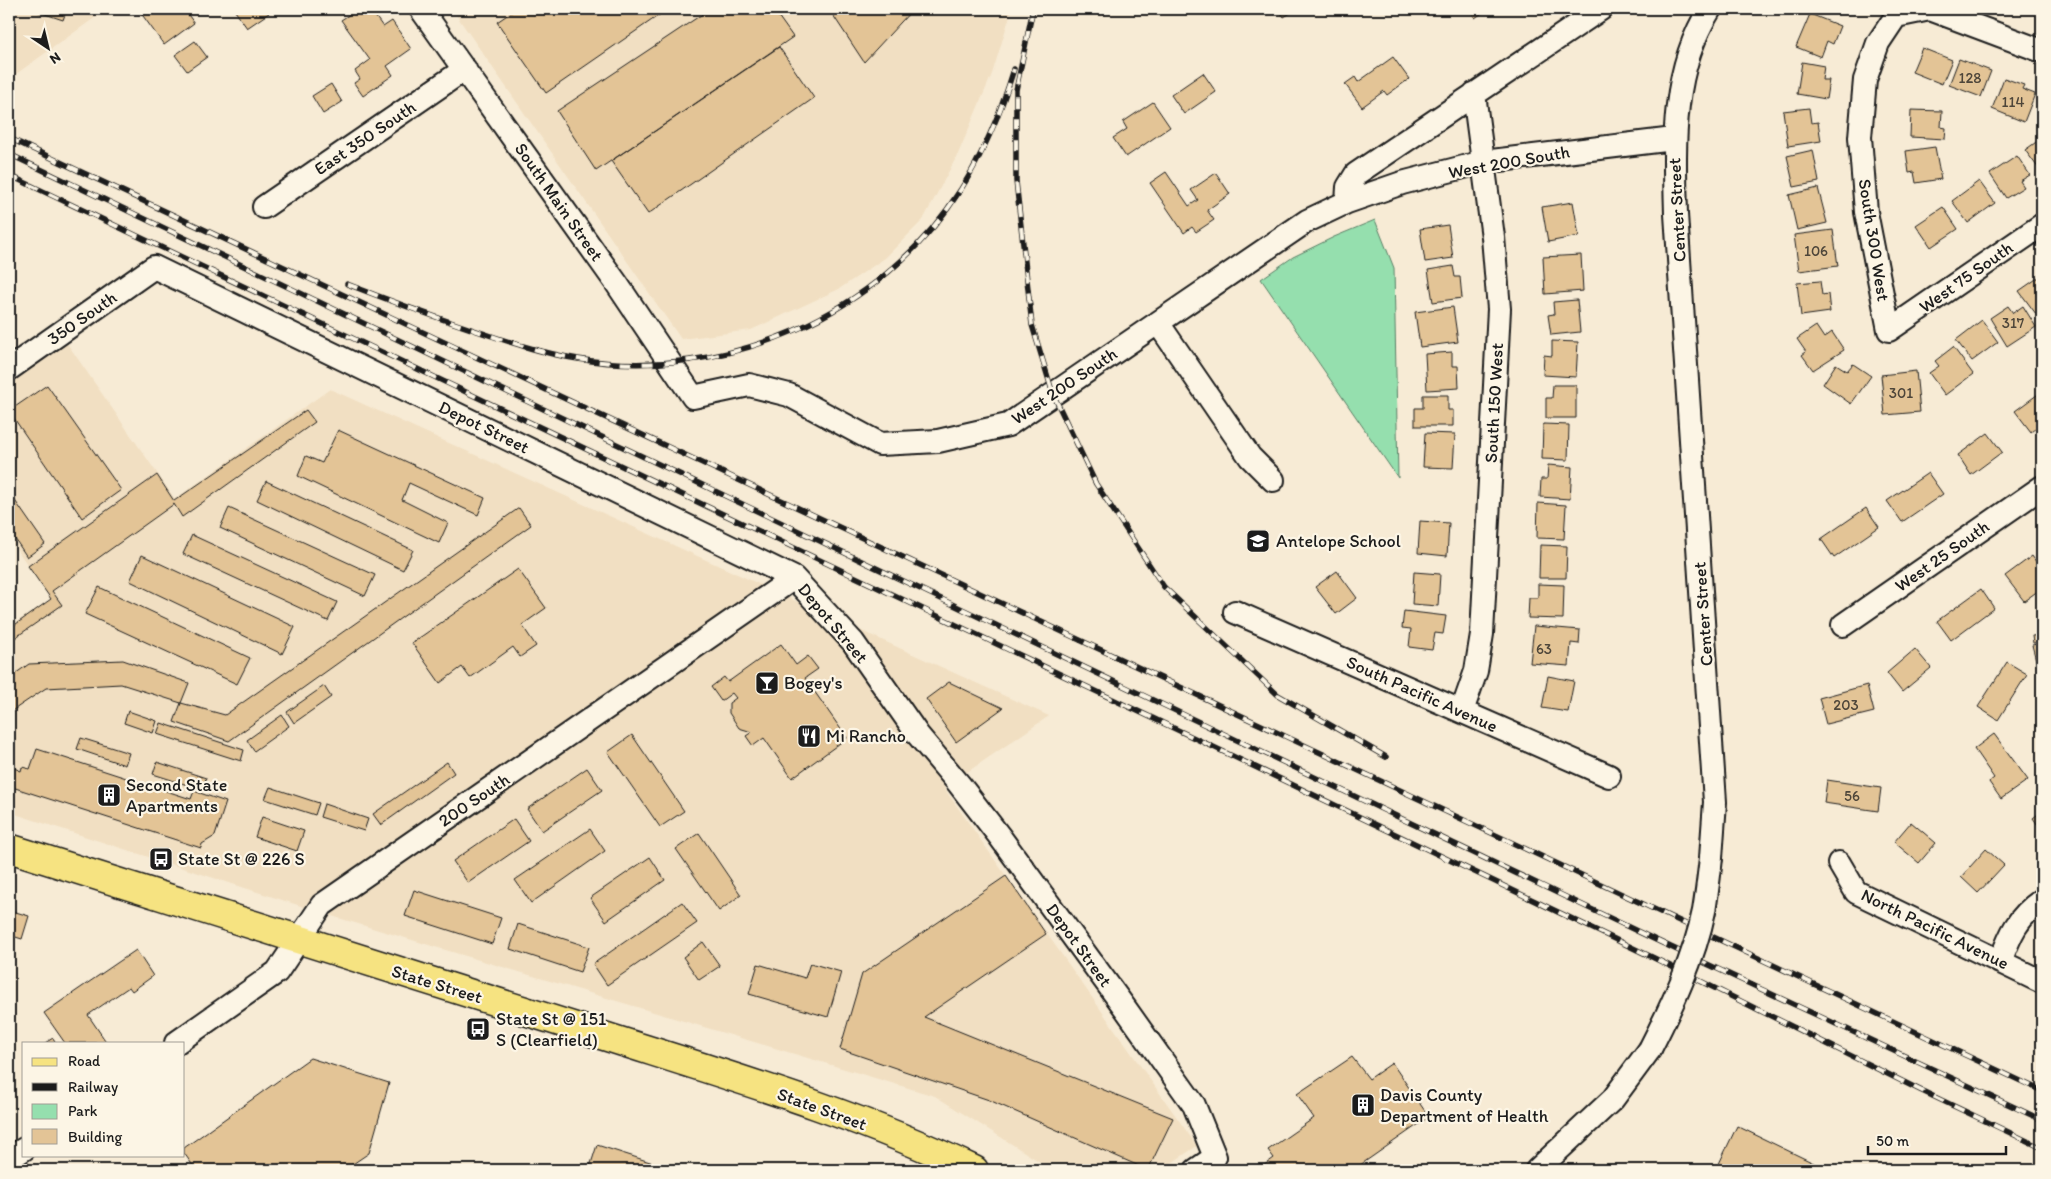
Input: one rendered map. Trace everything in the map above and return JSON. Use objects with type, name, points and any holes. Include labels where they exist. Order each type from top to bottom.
[{"type":"main road","name":"State Street","points":[[9,848],[801,1101],[888,1133],[974,1170]]},
{"type":"street","name":"South Main Street","points":[[421,9],[617,284],[693,397]]},
{"type":"street","points":[[1347,202],[1348,187],[1356,174],[1601,9]]},
{"type":"street","name":"Center Street","points":[[1537,1170],[1613,1099],[1650,1050],[1669,1012],[1689,963],[1703,912],[1711,858],[1715,802],[1676,214],[1674,139],[1680,85],[1700,24],[1710,9]]},
{"type":"street","points":[[1895,12],[1930,9],[2042,51]]},
{"type":"street","name":"South 300 West","points":[[1889,330],[1866,212],[1860,136],[1865,80],[1878,42],[1895,12]]},
{"type":"street","name":"East 350 South","points":[[264,207],[465,70]]},
{"type":"street","name":"South 150 West","points":[[1462,711],[1476,671],[1482,634],[1499,309],[1493,237],[1474,94]]},
{"type":"street","name":"West 200 South","points":[[693,397],[749,385],[789,395],[880,444],[938,442],[1008,425],[1307,221],[1347,202],[1402,184],[1483,162],[1674,139]]},
{"type":"street","name":"West 75 South","points":[[1889,330],[2042,224]]},
{"type":"street","name":"350 South","points":[[11,362],[154,267]]},
{"type":"street","name":"Depot Street","points":[[154,267],[794,578],[853,642],[918,735],[1000,837],[1194,1105],[1215,1157],[1196,1170]]},
{"type":"street","points":[[1158,323],[1250,457],[1274,480]]},
{"type":"street","name":"West 25 South","points":[[1843,626],[2042,487]]},
{"type":"street","name":"200 South","points":[[177,1042],[277,972],[322,905],[794,578]]},
{"type":"street","name":"South Pacific Avenue","points":[[1235,612],[1610,776]]},
{"type":"street","name":"North Pacific Avenue","points":[[1839,863],[1856,892],[2042,982]]},
{"type":"street","points":[[2000,962],[2012,930],[2028,910],[2042,900]]},
{"type":"street","points":[[9,1159],[22,1150]]},
{"type":"shaded area","points":[[9,9],[107,9],[9,79]]},
{"type":"shaded area","points":[[452,9],[1012,9],[992,74],[958,154],[923,220],[885,258],[839,289],[751,330],[681,339]]},
{"type":"shaded area","points":[[62,336],[175,499],[330,389],[1049,716],[944,788],[1197,1146],[1161,1170],[1053,1170],[935,1096],[335,917],[9,812],[9,627],[51,599],[9,538],[9,374]]},
{"type":"green space","points":[[1375,220],[1394,268],[1398,478],[1261,279],[1293,257]]},
{"type":"building","points":[[30,9],[67,9],[63,20]]},
{"type":"building","points":[[138,9],[184,9],[194,23],[164,45]]},
{"type":"building","points":[[238,9],[266,9],[269,13],[247,28],[235,11]]},
{"type":"building","points":[[358,9],[370,9],[383,27],[392,21],[411,49],[387,66],[393,75],[363,96],[354,83],[360,79],[355,71],[370,60],[341,20]]},
{"type":"building","points":[[516,9],[668,9],[546,93],[497,22]]},
{"type":"building","points":[[710,9],[773,9],[793,37],[596,171],[557,111]]},
{"type":"building","points":[[829,9],[913,9],[864,62]]},
{"type":"building","points":[[1278,9],[1297,9],[1284,17]]},
{"type":"building","points":[[1469,9],[1488,9],[1475,18]]},
{"type":"building","points":[[1818,9],[1832,9],[1829,14]]},
{"type":"building","points":[[1810,14],[1840,26],[1833,44],[1827,41],[1821,57],[1796,47]]},
{"type":"building","points":[[195,41],[207,57],[187,71],[175,55]]},
{"type":"building","points":[[779,47],[814,98],[648,214],[611,161]]},
{"type":"building","points":[[1922,48],[1952,60],[1942,84],[1912,72]]},
{"type":"building","points":[[1393,57],[1409,79],[1387,95],[1384,91],[1362,107],[1345,84],[1355,77],[1358,82]]},
{"type":"building","points":[[1959,59],[1991,71],[1981,97],[1949,85]]},
{"type":"building","points":[[1802,62],[1824,66],[1822,80],[1829,80],[1826,99],[1797,94]]},
{"type":"building","points":[[1203,73],[1216,92],[1184,114],[1171,95]]},
{"type":"building","points":[[2004,78],[2024,85],[2022,89],[2035,94],[2024,122],[1992,109]]},
{"type":"building","points":[[331,84],[342,102],[323,114],[312,96]]},
{"type":"building","points":[[1153,102],[1170,127],[1126,157],[1113,138],[1127,129],[1123,122]]},
{"type":"building","points":[[1809,108],[1811,123],[1818,122],[1821,141],[1788,146],[1783,111]]},
{"type":"building","points":[[1911,110],[1942,111],[1941,127],[1946,128],[1945,139],[1910,137]]},
{"type":"building","points":[[2042,138],[2042,173],[2025,150]]},
{"type":"building","points":[[1935,147],[1941,179],[1916,183],[1914,172],[1909,173],[1906,151]]},
{"type":"building","points":[[1813,150],[1819,182],[1794,187],[1787,156]]},
{"type":"building","points":[[2017,156],[2030,175],[2020,181],[2024,187],[2006,198],[1990,174]]},
{"type":"building","points":[[1166,172],[1189,206],[1198,200],[1191,190],[1216,173],[1230,194],[1207,210],[1214,220],[1196,232],[1192,227],[1184,233],[1150,183]]},
{"type":"building","points":[[1979,181],[1995,203],[1968,223],[1952,201]]},
{"type":"building","points":[[1818,188],[1827,223],[1797,230],[1789,195]]},
{"type":"building","points":[[1573,202],[1579,236],[1548,242],[1542,207]]},
{"type":"building","points":[[1943,207],[1958,229],[1931,247],[1916,225]]},
{"type":"building","points":[[1448,225],[1453,258],[1425,262],[1420,229]]},
{"type":"building","points":[[1833,230],[1838,266],[1799,271],[1794,235]]},
{"type":"building","points":[[1581,255],[1583,291],[1545,294],[1543,257]]},
{"type":"building","points":[[1453,266],[1455,277],[1460,277],[1462,298],[1433,302],[1428,270]]},
{"type":"building","points":[[2042,275],[2042,322],[2019,291]]},
{"type":"building","points":[[1820,281],[1822,295],[1828,294],[1830,312],[1801,316],[1797,283]]},
{"type":"building","points":[[1577,300],[1580,332],[1551,335],[1548,315],[1554,314],[1553,302]]},
{"type":"building","points":[[2008,306],[2013,313],[2023,306],[2036,327],[2007,346],[1990,318]]},
{"type":"building","points":[[1453,307],[1458,342],[1420,347],[1415,312]]},
{"type":"building","points":[[1982,320],[1998,342],[1972,361],[1956,340]]},
{"type":"building","points":[[1816,326],[1824,338],[1832,332],[1844,350],[1813,370],[1802,355],[1806,352],[1797,339]]},
{"type":"building","points":[[1552,341],[1578,342],[1576,377],[1543,375],[1544,355],[1552,356]]},
{"type":"building","points":[[1953,347],[1973,374],[1945,395],[1929,373],[1939,366],[1935,361]]},
{"type":"building","points":[[1452,352],[1452,366],[1458,366],[1459,388],[1427,390],[1425,354]]},
{"type":"building","points":[[1836,364],[1847,371],[1853,364],[1871,376],[1851,404],[1823,384]]},
{"type":"building","points":[[1916,371],[1920,412],[1885,415],[1881,375]]},
{"type":"building","points":[[47,385],[121,490],[82,518],[9,411]]},
{"type":"building","points":[[1553,385],[1576,385],[1576,418],[1546,418],[1546,398],[1552,398]]},
{"type":"building","points":[[2041,392],[2042,423],[2031,432],[2015,411]]},
{"type":"building","points":[[1423,395],[1448,395],[1448,410],[1453,410],[1453,426],[1415,426],[1415,408],[1423,408]]},
{"type":"building","points":[[306,410],[315,422],[182,517],[174,504],[52,591],[62,605],[9,642],[9,629],[51,599],[28,566],[157,475],[174,501]]},
{"type":"building","points":[[1543,424],[1569,425],[1568,460],[1542,459]]},
{"type":"building","points":[[338,430],[485,498],[478,515],[409,483],[402,500],[448,523],[439,543],[298,476],[306,456],[322,463]]},
{"type":"building","points":[[1425,433],[1455,434],[1453,468],[1423,467]]},
{"type":"building","points":[[1988,433],[2002,452],[1971,475],[1958,455]]},
{"type":"building","points":[[1548,465],[1572,467],[1570,499],[1540,497],[1541,479],[1547,479]]},
{"type":"building","points":[[1928,473],[1943,494],[1902,522],[1887,501]]},
{"type":"building","points":[[266,481],[413,550],[403,570],[257,500]]},
{"type":"building","points":[[9,492],[45,544],[27,557],[9,530]]},
{"type":"building","points":[[1538,503],[1566,505],[1564,539],[1537,538]]},
{"type":"building","points":[[229,508],[375,575],[365,596],[220,528]]},
{"type":"building","points":[[519,508],[531,525],[229,741],[174,722],[181,703],[225,715]]},
{"type":"building","points":[[1866,508],[1879,527],[1834,558],[1821,539]]},
{"type":"building","points":[[1420,521],[1449,523],[1447,556],[1418,553]]},
{"type":"building","points":[[192,535],[337,602],[328,621],[183,554]]},
{"type":"building","points":[[1540,545],[1567,546],[1566,578],[1539,578]]},
{"type":"building","points":[[142,555],[295,627],[282,654],[130,581]]},
{"type":"building","points":[[2032,556],[2042,570],[2042,588],[2024,601],[2005,576]]},
{"type":"building","points":[[518,569],[546,608],[522,625],[536,646],[520,657],[513,647],[470,678],[462,667],[440,683],[412,643]]},
{"type":"building","points":[[1337,571],[1357,598],[1336,614],[1315,587]]},
{"type":"building","points":[[1414,572],[1440,574],[1438,606],[1412,604]]},
{"type":"building","points":[[1538,584],[1564,585],[1563,619],[1528,618],[1529,598],[1538,598]]},
{"type":"building","points":[[99,587],[250,658],[237,684],[85,614]]},
{"type":"building","points":[[1981,589],[1994,608],[1951,640],[1937,621]]},
{"type":"building","points":[[1404,611],[1446,616],[1443,634],[1435,633],[1432,650],[1409,647],[1411,629],[1402,628]]},
{"type":"building","points":[[1534,626],[1580,630],[1579,644],[1571,643],[1569,666],[1530,663]]},
{"type":"building","points":[[2042,635],[2042,642],[2033,643],[2032,636]]},
{"type":"building","points":[[2042,643],[2042,667],[2038,668],[2032,645]]},
{"type":"building","points":[[781,644],[796,665],[808,656],[818,669],[805,678],[847,738],[792,778],[764,738],[753,746],[746,736],[752,732],[739,728],[729,713],[729,703],[736,698],[732,693],[721,701],[711,687],[724,677],[728,682]]},
{"type":"building","points":[[1915,649],[1931,668],[1902,692],[1887,673]]},
{"type":"building","points":[[123,660],[189,683],[181,703],[121,684],[46,688],[9,713],[9,678],[29,664]]},
{"type":"building","points":[[2007,662],[2027,674],[1998,720],[1978,707]]},
{"type":"building","points":[[1548,676],[1574,681],[1568,712],[1542,708]]},
{"type":"building","points":[[949,682],[1003,708],[956,742],[926,699]]},
{"type":"building","points":[[1867,685],[1874,712],[1826,724],[1819,698]]},
{"type":"building","points":[[324,686],[331,697],[294,723],[287,712]]},
{"type":"building","points":[[128,711],[157,721],[153,733],[124,723]]},
{"type":"building","points":[[282,715],[289,726],[254,751],[247,740]]},
{"type":"building","points":[[161,723],[244,750],[241,761],[157,734]]},
{"type":"building","points":[[1994,734],[2028,780],[2001,799],[1989,782],[1994,778],[1974,749]]},
{"type":"building","points":[[632,735],[684,811],[660,827],[608,752]]},
{"type":"building","points":[[81,738],[129,753],[125,765],[77,749]]},
{"type":"building","name":"Second State Apartments","points":[[37,749],[191,799],[194,791],[226,802],[215,836],[202,844],[201,848],[9,786],[14,768],[21,771],[22,767],[30,769]]},
{"type":"building","points":[[157,762],[206,778],[203,790],[153,774]]},
{"type":"building","points":[[447,762],[454,773],[381,825],[373,814]]},
{"type":"building","points":[[587,768],[602,790],[542,831],[527,809]]},
{"type":"building","points":[[1827,780],[1881,788],[1878,811],[1824,803]]},
{"type":"building","points":[[270,787],[319,803],[315,815],[265,799]]},
{"type":"building","points":[[324,804],[368,819],[364,831],[320,817]]},
{"type":"building","points":[[2042,811],[2042,831],[2033,818]]},
{"type":"building","points":[[262,817],[304,831],[297,851],[255,837]]},
{"type":"building","points":[[514,819],[529,841],[468,883],[453,861]]},
{"type":"building","points":[[1911,822],[1936,843],[1919,863],[1894,842]]},
{"type":"building","points":[[590,829],[605,851],[531,903],[515,880]]},
{"type":"building","points":[[699,833],[741,895],[719,911],[676,849]]},
{"type":"building","points":[[1986,849],[2004,865],[1978,893],[1961,877]]},
{"type":"building","points":[[650,857],[665,880],[606,921],[590,898]]},
{"type":"building","points":[[1006,876],[1046,934],[924,1017],[1173,1118],[1148,1170],[989,1100],[840,1049],[862,974]]},
{"type":"building","points":[[414,890],[501,918],[492,944],[405,916]]},
{"type":"building","points":[[682,902],[697,923],[607,985],[593,964]]},
{"type":"building","points":[[9,910],[29,916],[22,939],[9,935]]},
{"type":"building","points":[[518,924],[589,947],[580,972],[510,949]]},
{"type":"building","points":[[703,942],[720,966],[699,980],[683,957]]},
{"type":"building","points":[[136,950],[153,976],[132,991],[129,987],[88,1015],[106,1042],[64,1042],[44,1013]]},
{"type":"building","points":[[810,963],[841,972],[828,1017],[749,994],[758,964],[805,978]]},
{"type":"building","points":[[53,1038],[55,1042],[47,1042]]},
{"type":"building","name":"Davis County Department of Health","points":[[1352,1057],[1369,1079],[1392,1063],[1429,1117],[1353,1170],[1266,1170],[1263,1166],[1274,1158],[1268,1150],[1314,1118],[1297,1094]]},
{"type":"building","points":[[310,1058],[389,1083],[369,1153],[344,1170],[196,1170],[185,1154],[185,1147]]},
{"type":"building","points":[[1737,1126],[1828,1170],[1716,1170]]},
{"type":"building","points":[[597,1145],[675,1170],[589,1170]]},
{"type":"railway","points":[[1033,9],[1016,90],[1016,181],[1032,325],[1053,394],[1096,484],[1164,587],[1278,695],[1386,757]]},
{"type":"railway","points":[[347,284],[497,338],[537,350],[578,359],[633,364],[688,360],[743,349],[795,330],[844,304],[888,272],[928,233],[961,189],[978,160],[1004,100],[1014,69]]},
{"type":"railway","points":[[9,138],[2042,1091]]},
{"type":"railway","points":[[9,154],[1660,942],[2042,1120]]},
{"type":"railway","points":[[9,175],[1224,752],[1654,958],[1920,1090],[2042,1148]]},
{"type":"place","name":"Antelope School","points":[[1258,541]]},
{"type":"place","name":"Bogey's","points":[[767,683]]},
{"type":"place","name":"Mi Rancho","points":[[809,736]]},
{"type":"place","name":"Second State Apartments","points":[[109,795]]},
{"type":"place","name":"State St @ 226 S","points":[[161,859]]},
{"type":"place","name":"State St @ 151 S (Clearfield)","points":[[478,1029]]},
{"type":"place","name":"Davis County Department of Health","points":[[1363,1105]]}]
